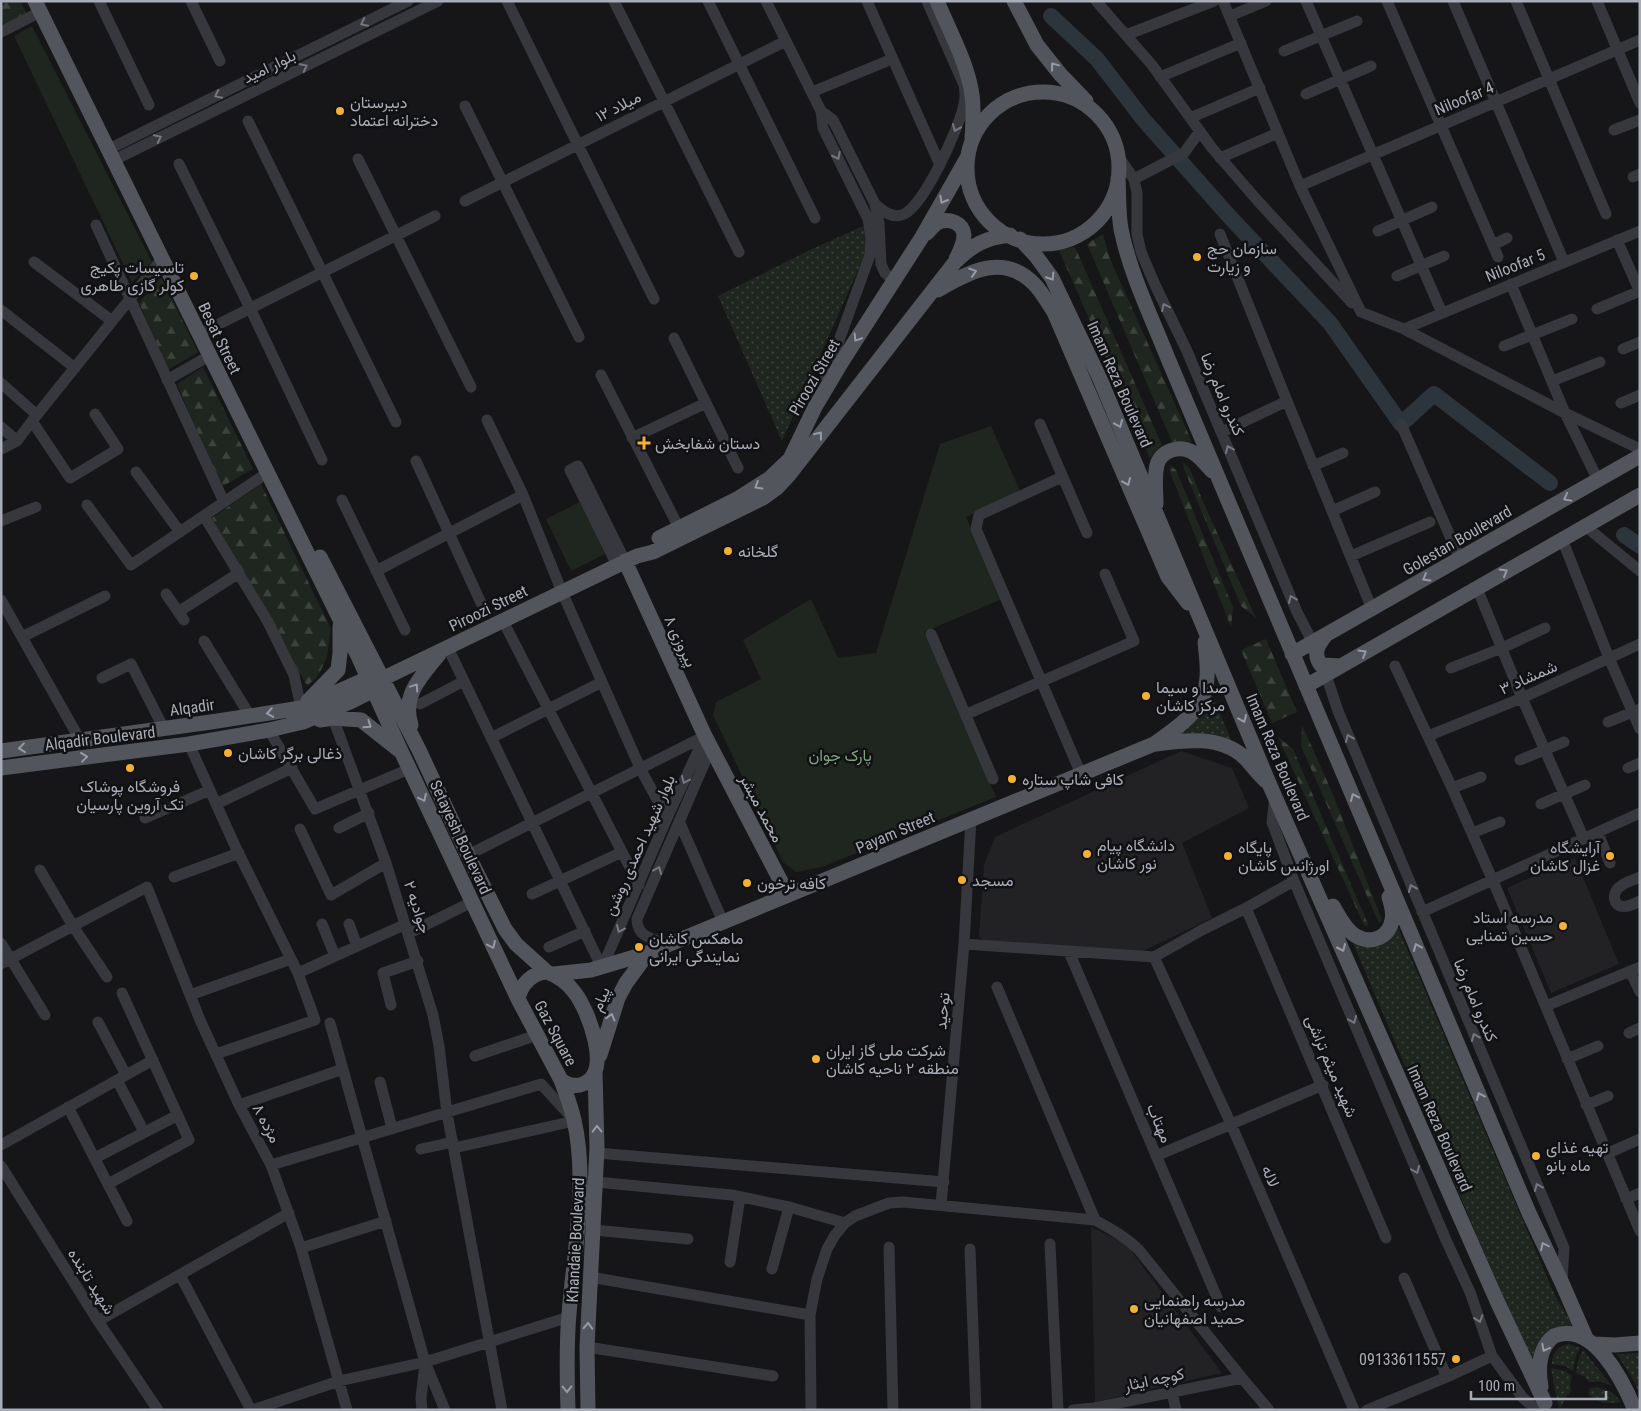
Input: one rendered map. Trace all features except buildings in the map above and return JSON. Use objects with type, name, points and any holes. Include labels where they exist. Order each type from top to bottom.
[{"type":"main road","points":[[937,1],[966,72],[972,95],[973,113],[968,182],[972,196],[989,221],[1000,231],[1028,243],[1044,244],[1059,242],[1087,230],[1099,220],[1115,193],[1118,178]]},
{"type":"main road","points":[[1014,1],[1037,44],[1060,74],[1099,115],[1115,141],[1118,156],[1119,212],[1126,249],[1169,360],[1529,1213],[1590,1341],[1613,1368],[1635,1410]]},
{"type":"main road","name":"Besat Street","points":[[40,5],[207,330],[275,469],[374,682]]},
{"type":"main road","points":[[969,152],[977,130],[991,111],[1011,98],[1034,91],[1058,92],[1080,100],[1099,115]]},
{"type":"main road","name":"Besat Street","points":[[115,152],[162,259],[209,356],[339,620],[374,682]]},
{"type":"main road","name":"Piroozi Street","points":[[627,561],[647,545],[736,499],[778,472],[790,459],[816,407],[843,360],[922,237],[969,152]]},
{"type":"main road","points":[[922,237],[942,221],[956,222],[963,230],[964,242],[955,262]]},
{"type":"main road","name":"Piroozi Street","points":[[374,682],[627,561],[653,552],[763,498],[777,488],[955,262],[970,248],[984,240],[1015,237]]},
{"type":"main road","name":"Imam Reza Boulevard","points":[[1015,237],[1036,256],[1052,278],[1100,379],[1273,791],[1490,1283],[1543,1408]]},
{"type":"main road","points":[[930,294],[966,273],[996,267],[1011,270],[1026,278],[1036,286],[1054,312],[1168,577],[1203,625],[1207,680],[1202,698],[1188,719],[1154,744]]},
{"type":"main road","points":[[1074,356],[1100,379]]},
{"type":"main road","points":[[1156,512],[1156,467],[1160,458],[1168,452],[1178,449],[1193,452],[1219,480]]},
{"type":"main road","name":"Golestan Boulevard","points":[[1292,654],[1640,456]]},
{"type":"main road","points":[[1306,686],[1584,525],[1640,495]]},
{"type":"main road","name":"پیروزی ۸","points":[[627,561],[708,742]]},
{"type":"main road","points":[[302,715],[338,670],[341,638],[339,620]]},
{"type":"main road","points":[[1319,640],[1316,653],[1321,666],[1342,666]]},
{"type":"main road","points":[[419,750],[409,718],[408,706],[410,695],[445,649]]},
{"type":"main road","name":"Alqadir","points":[[1,750],[250,716],[302,715],[374,682]]},
{"type":"main road","name":"Setayesh Boulevard","points":[[374,682],[419,750],[505,929],[516,944],[551,974]]},
{"type":"main road","name":"Setayesh Boulevard","points":[[374,682],[409,769],[518,999]]},
{"type":"main road","points":[[302,715],[361,720],[401,751]]},
{"type":"main road","name":"Alqadir Boulevard","points":[[1,768],[214,740],[269,730],[302,715]]},
{"type":"main road","points":[[212,722],[214,740]]},
{"type":"main road","points":[[1154,744],[1191,740],[1226,746],[1244,757],[1273,791]]},
{"type":"main road","name":"محمد مبشر","points":[[708,742],[788,895]]},
{"type":"main road","name":"Payam Street","points":[[551,974],[602,968],[648,953],[1154,744]]},
{"type":"main road","points":[[436,824],[450,817]]},
{"type":"main road","points":[[1296,842],[1342,922],[1352,934],[1362,939],[1373,940],[1380,938],[1388,931],[1392,921],[1392,906],[1378,852]]},
{"type":"main road","name":"پیام","points":[[596,1068],[618,998],[626,983],[648,953]]},
{"type":"main road","name":"Gaz Square","points":[[542,973],[551,974],[570,986],[584,1008],[595,1039],[596,1068],[590,1080],[581,1085],[570,1085],[561,1080],[518,999],[522,988],[529,979],[542,973]]},
{"type":"main road","name":"Khandaie Boulevard","points":[[588,1410],[587,1346],[597,1153],[596,1068]]},
{"type":"main road","name":"Khandaie Boulevard","points":[[561,1080],[574,1121],[579,1160],[579,1184],[569,1317],[568,1410]]},
{"type":"main road","points":[[1543,1408],[1539,1371],[1541,1354],[1547,1343],[1554,1336],[1573,1332],[1590,1341],[1640,1343]]},
{"type":"street","points":[[99,1],[149,105]]},
{"type":"street","points":[[191,1],[220,61]]},
{"type":"street","name":"بلوار امید","points":[[115,152],[408,1]]},
{"type":"street","name":"بلوار امید","points":[[115,152],[438,1]]},
{"type":"street","points":[[507,1],[654,299]]},
{"type":"street","points":[[614,1],[739,252]]},
{"type":"street","points":[[708,1],[815,218]]},
{"type":"street","points":[[766,1],[821,111],[823,128],[868,219],[871,239],[870,256],[816,407]]},
{"type":"street","points":[[867,1],[940,165]]},
{"type":"street","points":[[875,204],[888,215],[905,214],[920,198],[940,165],[960,119],[966,95],[964,85],[927,1]]},
{"type":"street","points":[[1096,1],[1160,77],[1220,158],[1361,312],[1404,329],[1565,413],[1640,449]]},
{"type":"street","points":[[1126,35],[1214,1]]},
{"type":"street","points":[[1223,1],[1300,186],[1361,312]]},
{"type":"street","points":[[1230,16],[1266,1]]},
{"type":"street","points":[[1306,1],[1442,313]]},
{"type":"street","points":[[1387,1],[1498,257]]},
{"type":"street","points":[[1453,1],[1494,102],[1564,262]]},
{"type":"street","points":[[1516,1],[1606,214]]},
{"type":"street","points":[[1597,1],[1640,103]]},
{"type":"street","points":[[1,32],[40,5]]},
{"type":"street","points":[[382,14],[388,26]]},
{"type":"street","points":[[1284,51],[1357,21]]},
{"type":"street","points":[[335,37],[341,48]]},
{"type":"street","name":"Niloofar 4","points":[[1300,186],[1640,40]]},
{"type":"street","name":"میلاد ۱۲","points":[[466,201],[786,41]]},
{"type":"street","points":[[1160,77],[1241,44]]},
{"type":"street","points":[[812,92],[892,59]]},
{"type":"street","points":[[1306,94],[1371,66]]},
{"type":"street","points":[[1190,118],[1260,88]]},
{"type":"street","points":[[465,106],[579,337]]},
{"type":"street","points":[[821,111],[834,120],[875,204],[879,229],[879,255],[883,270],[890,276],[897,274]]},
{"type":"street","points":[[1614,130],[1640,120]]},
{"type":"street","points":[[248,121],[396,422]]},
{"type":"street","points":[[1134,179],[1184,153],[1200,131]]},
{"type":"street","points":[[1220,158],[1278,133]]},
{"type":"street","name":"کندرو امام رضا","points":[[1118,156],[1134,179],[1137,193],[1137,234],[1141,252],[1187,351],[1297,612],[1319,640]]},
{"type":"street","points":[[358,159],[471,387]]},
{"type":"street","points":[[179,164],[322,460]]},
{"type":"street","points":[[1378,230],[1432,207]]},
{"type":"street","points":[[207,330],[435,216]]},
{"type":"street","points":[[96,225],[224,502]]},
{"type":"street","name":"Niloofar 5","points":[[1404,329],[1640,231]]},
{"type":"street","points":[[1220,234],[1372,609]]},
{"type":"street","points":[[1492,245],[1507,238]]},
{"type":"street","points":[[1597,309],[1640,292],[1617,240]]},
{"type":"street","points":[[1397,276],[1444,256]]},
{"type":"street","points":[[1,449],[17,441],[162,259]]},
{"type":"street","points":[[34,262],[112,321]]},
{"type":"street","points":[[1511,284],[1565,413],[1598,480]]},
{"type":"street","points":[[1,310],[74,368]]},
{"type":"street","points":[[1504,346],[1572,319]]},
{"type":"street","points":[[674,338],[738,468]]},
{"type":"street","points":[[1623,349],[1640,342]]},
{"type":"street","points":[[1169,360],[1187,351]]},
{"type":"street","points":[[167,380],[209,356]]},
{"type":"street","points":[[1552,381],[1600,362]]},
{"type":"street","points":[[601,375],[679,528]]},
{"type":"street","points":[[1,383],[34,418],[70,478],[118,449],[95,414]]},
{"type":"street","points":[[1621,403],[1640,395]]},
{"type":"street","points":[[1222,432],[1287,401]]},
{"type":"street","points":[[632,438],[706,403]]},
{"type":"street","points":[[487,420],[523,495],[562,592],[641,770],[667,818]]},
{"type":"street","points":[[1040,424],[1087,533]]},
{"type":"street","points":[[1401,424],[1460,559]]},
{"type":"street","points":[[1,427],[17,441]]},
{"type":"street","points":[[1313,466],[1343,453]]},
{"type":"street","points":[[416,461],[481,603]]},
{"type":"street","points":[[574,468],[627,561]]},
{"type":"street","points":[[136,472],[180,532]]},
{"type":"street","points":[[87,505],[131,565],[267,473]]},
{"type":"street","points":[[1062,477],[978,515],[976,529],[1081,774]]},
{"type":"street","points":[[1332,510],[1375,492]]},
{"type":"street","points":[[376,571],[523,495]]},
{"type":"street","points":[[342,500],[405,630]]},
{"type":"street","points":[[1,521],[36,507]]},
{"type":"street","points":[[204,516],[268,622],[294,675],[302,715]]},
{"type":"street","points":[[1351,556],[1430,522]]},
{"type":"street","points":[[1584,525],[1640,571]]},
{"type":"street","points":[[1562,539],[1609,658],[1636,710],[1640,729]]},
{"type":"street","points":[[1255,566],[1274,557]]},
{"type":"street","points":[[166,594],[181,616],[239,574]]},
{"type":"street","points":[[966,714],[1134,641],[1105,574]]},
{"type":"street","points":[[1477,588],[1522,698],[1584,839]]},
{"type":"street","points":[[22,637],[105,596]]},
{"type":"street","points":[[1,600],[80,740]]},
{"type":"street","points":[[503,620],[639,885]]},
{"type":"street","points":[[1451,668],[1502,648],[1545,628]]},
{"type":"street","points":[[931,634],[993,778]]},
{"type":"street","points":[[204,641],[250,716]]},
{"type":"street","name":"شمشاد ۳","points":[[1428,736],[1522,698],[1640,644]]},
{"type":"street","points":[[445,649],[464,681],[602,968]]},
{"type":"street","points":[[102,678],[131,664],[164,729]]},
{"type":"street","points":[[1394,666],[1493,880],[1606,1154],[1640,1231]]},
{"type":"street","name":"کندرو امام رضا","points":[[1326,675],[1338,711],[1564,1248],[1562,1283]]},
{"type":"street","points":[[420,704],[464,681]]},
{"type":"street","points":[[492,738],[602,682]]},
{"type":"street","points":[[1608,722],[1636,710]]},
{"type":"street","name":"جوادیه ۲","points":[[333,718],[386,863],[418,961],[436,1032],[447,1113],[502,1410]]},
{"type":"street","points":[[269,730],[315,810],[409,769]]},
{"type":"street","points":[[468,855],[591,793],[708,742]]},
{"type":"street","name":"بلوار شهید احمدی روشن","points":[[671,944],[644,936],[640,933],[637,919],[661,849],[667,818],[708,742]]},
{"type":"street","name":"بلوار شهید احمدی روشن","points":[[602,968],[639,885],[679,822],[708,742]]},
{"type":"street","points":[[1520,760],[1564,742]]},
{"type":"street","points":[[189,744],[239,853],[298,973],[315,1020],[216,1054]]},
{"type":"street","points":[[1628,768],[1640,763]]},
{"type":"street","points":[[216,804],[292,768]]},
{"type":"street","points":[[1345,777],[1362,768]]},
{"type":"street","points":[[1452,788],[1481,777]]},
{"type":"street","points":[[1541,804],[1586,785]]},
{"type":"street","points":[[145,818],[210,790]]},
{"type":"street","points":[[1273,791],[1272,822],[1294,881],[1446,1240],[1470,1292],[1492,1356],[1523,1398],[1543,1408]]},
{"type":"street","points":[[339,828],[368,813]]},
{"type":"street","points":[[1422,912],[1640,813]]},
{"type":"street","name":"توحید","points":[[942,1205],[964,944],[971,819]]},
{"type":"street","points":[[679,822],[723,922]]},
{"type":"street","points":[[1472,833],[1500,822]]},
{"type":"street","points":[[300,829],[331,894],[386,863]]},
{"type":"street","points":[[1598,833],[1610,863]]},
{"type":"street","points":[[532,894],[622,852]]},
{"type":"street","points":[[174,877],[239,853]]},
{"type":"street","points":[[40,870],[73,926],[107,977]]},
{"type":"street","points":[[1640,877],[1620,886],[1615,891],[1614,897],[1620,906],[1627,906],[1640,901]]},
{"type":"street","points":[[964,944],[1154,957],[1294,881]]},
{"type":"street","name":"مژده ۸","points":[[73,926],[147,887],[216,1054],[239,1105],[271,1165],[301,1248],[347,1410]]},
{"type":"street","points":[[298,973],[357,946],[472,902]]},
{"type":"street","name":"شهید میثم تراشی","points":[[1246,908],[1323,1085],[1386,1238]]},
{"type":"street","points":[[322,924],[335,956]]},
{"type":"street","points":[[349,924],[357,946]]},
{"type":"street","points":[[6,962],[73,926]]},
{"type":"street","points":[[549,947],[585,931]]},
{"type":"street","points":[[1,943],[6,962],[45,1015]]},
{"type":"street","name":"مهتاب","points":[[1069,952],[1221,1307]]},
{"type":"street","name":"لاله","points":[[1154,957],[1231,1124],[1354,1410]]},
{"type":"street","points":[[190,995],[291,959]]},
{"type":"street","points":[[391,1005],[383,973],[418,961]]},
{"type":"street","points":[[1546,1006],[1635,969],[1640,992]]},
{"type":"street","points":[[997,987],[1095,1220]]},
{"type":"street","points":[[108,1184],[189,1140],[122,993]]},
{"type":"street","points":[[98,1022],[144,1132]]},
{"type":"street","points":[[330,1023],[425,1362],[445,1410]]},
{"type":"street","points":[[475,1056],[537,1034]]},
{"type":"street","points":[[1567,1059],[1598,1046]]},
{"type":"street","points":[[1,1144],[153,1060]]},
{"type":"street","points":[[239,1105],[343,1069]]},
{"type":"street","points":[[380,1082],[392,1128]]},
{"type":"street","points":[[271,1165],[541,1084],[574,1121]]},
{"type":"street","points":[[1156,1156],[1323,1085]]},
{"type":"street","points":[[1586,1105],[1608,1096]]},
{"type":"street","points":[[68,1107],[127,1221]]},
{"type":"street","points":[[95,1158],[178,1115]]},
{"type":"street","points":[[421,1149],[453,1145],[574,1121]]},
{"type":"street","points":[[1606,1154],[1640,1140]]},
{"type":"street","points":[[597,1153],[944,1182]]},
{"type":"street","name":"شهید تابنده","points":[[1,1166],[98,1322],[158,1410]]},
{"type":"street","points":[[596,1182],[740,1197],[789,1207],[845,1222]]},
{"type":"street","points":[[1626,1199],[1640,1193]]},
{"type":"street","points":[[730,1262],[740,1197]]},
{"type":"street","points":[[811,1410],[810,1315],[817,1279],[827,1249],[845,1222],[867,1210],[889,1203],[917,1202],[1095,1220],[1129,1239],[1269,1410]]},
{"type":"street","points":[[772,1269],[789,1207]]},
{"type":"street","points":[[98,1322],[288,1213]]},
{"type":"street","points":[[301,1248],[386,1221]]},
{"type":"street","points":[[594,1230],[688,1239]]},
{"type":"street","points":[[1050,1244],[1058,1410]]},
{"type":"street","points":[[889,1247],[893,1410]]},
{"type":"street","points":[[970,1250],[976,1410]]},
{"type":"street","points":[[180,1275],[252,1410],[339,1381],[425,1362],[569,1317]]},
{"type":"street","points":[[590,1277],[810,1315]]},
{"type":"street","points":[[1404,1278],[1447,1377]]},
{"type":"street","points":[[1470,1292],[1490,1283]]},
{"type":"street","points":[[587,1346],[773,1376]]},
{"type":"street","points":[[1368,1410],[1492,1356]]},
{"type":"street","points":[[422,1410],[421,1398],[425,1362]]},
{"type":"street","name":"کوچه ایثار","points":[[1073,1410],[1114,1407],[1172,1392],[1242,1378]]},
{"type":"street","points":[[1172,1392],[1176,1410]]},
{"type":"shaded area","name":"دانشگاه پیام نور کاشان","points":[[1181,751],[1232,768],[1249,808],[1182,843],[1212,918],[1139,953],[984,942],[979,936],[984,865],[995,837]]},
{"type":"shaded area","name":"مدرسه استاد حسین تمنایی","points":[[1575,858],[1619,964],[1551,993],[1507,888]]},
{"type":"shaded area","name":"مدرسه راهنمایی حمید اصفهانیان","points":[[1091,1227],[1126,1244],[1222,1373],[1095,1402]]},
{"type":"green space","points":[[1,1],[20,1],[28,15],[5,26],[1,18]]},
{"type":"green space","points":[[32,26],[152,262],[132,282],[14,36]]},
{"type":"green space","points":[[863,226],[867,250],[782,441],[718,296]]},
{"type":"green space","points":[[1103,234],[1110,259],[1192,442],[1172,442],[1087,244]]},
{"type":"green space","points":[[1075,247],[1162,445],[1150,459],[1059,250]]},
{"type":"green space","points":[[161,277],[198,352],[168,370],[139,303]]},
{"type":"green space","points":[[203,367],[253,469],[221,487],[177,384]]},
{"type":"green space","name":"پارک جوان","points":[[991,426],[1020,491],[966,517],[1002,599],[924,632],[996,797],[822,867],[796,872],[783,862],[713,715],[716,702],[761,679],[743,640],[811,599],[838,658],[876,653],[940,444]]},
{"type":"green space","points":[[1183,462],[1190,469],[1256,618],[1241,606],[1184,469]]},
{"type":"green space","points":[[1170,465],[1176,470],[1233,607],[1231,627],[1170,472]]},
{"type":"green space","points":[[261,484],[331,629],[327,657],[316,678],[307,686],[212,518]]},
{"type":"green space","points":[[580,502],[605,554],[571,571],[546,519]]},
{"type":"green space","points":[[1266,639],[1297,712],[1272,723],[1241,650]]},
{"type":"green space","points":[[1210,691],[1234,746],[1183,737],[1180,732]]},
{"type":"green space","points":[[1302,725],[1332,792],[1382,920],[1380,923],[1301,746]]},
{"type":"green space","points":[[1278,737],[1293,749],[1368,924],[1367,927],[1364,925]]},
{"type":"green space","points":[[1397,925],[1550,1284],[1574,1326],[1556,1328],[1542,1337],[1534,1352],[1534,1370],[1353,943]]},
{"type":"green space","points":[[1569,1344],[1580,1348],[1573,1371],[1565,1366],[1552,1364],[1556,1350]]},
{"type":"green space","points":[[1583,1350],[1612,1386],[1602,1382],[1589,1382],[1585,1377],[1576,1373],[1578,1361]]},
{"type":"green space","points":[[1640,1353],[1640,1396],[1635,1383],[1617,1354]]},
{"type":"green space","points":[[1551,1368],[1565,1371],[1572,1376],[1571,1391],[1565,1398],[1560,1410],[1555,1391]]},
{"type":"green space","points":[[1590,1388],[1608,1390],[1621,1402],[1607,1403],[1599,1401],[1588,1394]]},
{"type":"waterway","points":[[1051,16],[1097,59],[1143,119],[1228,215],[1330,323],[1401,424],[1434,394],[1550,483]]},
{"type":"waterway","points":[[1624,535],[1640,546]]},
{"type":"place","name":"دبیرستان دخترانه اعتماد","points":[[340,111]]},
{"type":"place","name":"سازمان حج و زیارت","points":[[1197,257]]},
{"type":"place","name":"تاسیسات پکیج کولر گازی طاهری","points":[[194,276]]},
{"type":"place","name":"دستان شفابخش","points":[[644,443]]},
{"type":"place","name":"گلخانه","points":[[728,551]]},
{"type":"place","name":"صدا و سیما مرکز کاشان","points":[[1146,696]]},
{"type":"place","name":"ذغالی برگر کاشان","points":[[228,753]]},
{"type":"place","name":"فروشگاه پوشاک تک آروین پارسیان","points":[[130,768]]},
{"type":"place","name":"کافی شاپ ستاره","points":[[1012,779]]},
{"type":"place","name":"دانشگاه پیام نور کاشان","points":[[1087,854]]},
{"type":"place","name":"پایگاه اورژانس کاشان","points":[[1228,856]]},
{"type":"place","name":"آرایشگاه غزال کاشان","points":[[1610,856]]},
{"type":"place","name":"مسجد","points":[[962,880]]},
{"type":"place","name":"کافه ترخون","points":[[747,883]]},
{"type":"place","name":"مدرسه استاد حسین تمنایی","points":[[1563,926]]},
{"type":"place","name":"ماهکس کاشان نمایندگی ایرانی","points":[[639,947]]},
{"type":"place","name":"شرکت ملی گاز ایران منطقه ۲ ناحیه کاشان","points":[[816,1059]]},
{"type":"place","name":"تهیه غذای ماه بانو","points":[[1536,1156]]},
{"type":"place","name":"مدرسه راهنمایی حمید اصفهانیان","points":[[1134,1309]]},
{"type":"place","name":"09133611557","points":[[1456,1359]]}]
